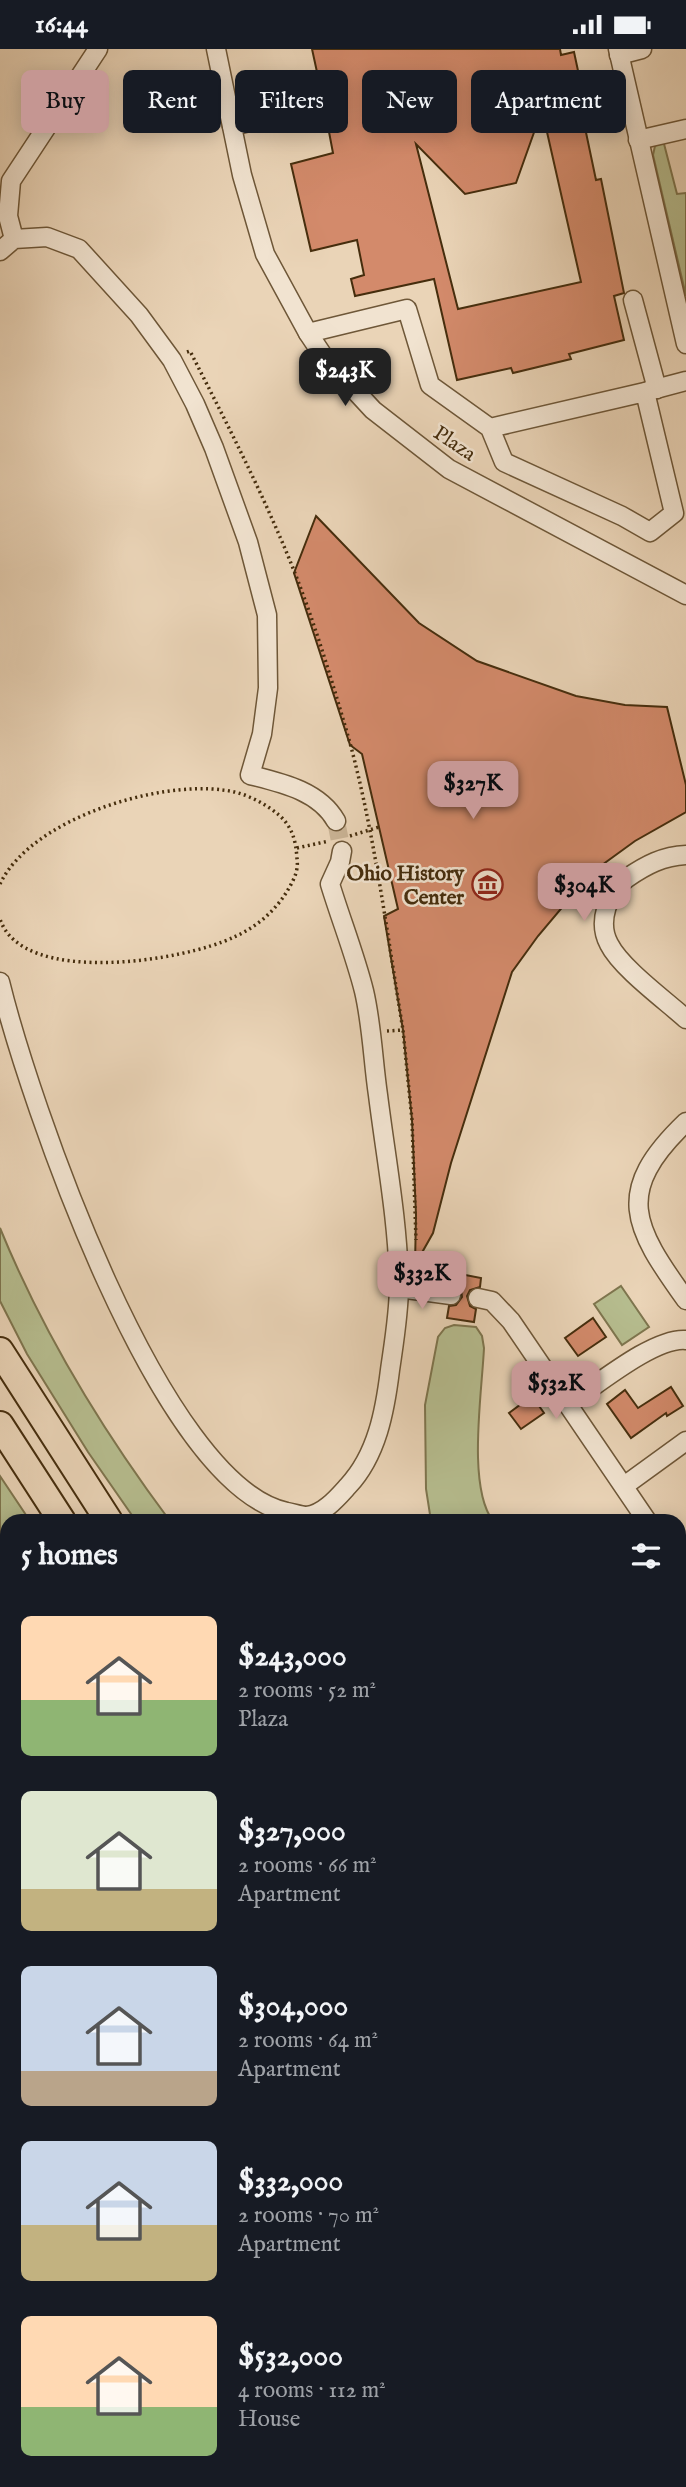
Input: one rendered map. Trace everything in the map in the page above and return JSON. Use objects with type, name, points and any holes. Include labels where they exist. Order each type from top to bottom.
[{"type":"highway","points":[[0,1351],[105,1514]]},
{"type":"highway","points":[[0,1425],[57,1514]]},
{"type":"street","points":[[14,239],[8,216],[11,181],[98,49]]},
{"type":"street","name":"Plaza","points":[[216,49],[242,175],[265,254],[308,334],[324,357],[373,410],[449,469],[686,595]]},
{"type":"street","points":[[642,49],[618,52],[686,344]]},
{"type":"street","points":[[638,140],[686,129]]},
{"type":"street","points":[[0,251],[14,239],[47,237],[79,249],[123,296],[172,360],[214,448],[248,542],[267,615],[268,688],[262,734],[250,775],[297,789],[321,802],[336,821]]},
{"type":"street","points":[[308,334],[407,309],[430,385],[490,428],[504,462],[622,516],[650,532],[674,513],[633,300]]},
{"type":"street","points":[[490,428],[686,381]]},
{"type":"street","points":[[313,1514],[330,1505],[355,1479],[369,1456],[386,1401],[399,1288],[392,1187],[365,993],[330,884],[342,851]]},
{"type":"street","points":[[686,855],[672,856],[646,866],[618,884],[607,904],[603,926],[609,945],[625,964],[686,1019]]},
{"type":"street","points":[[0,982],[36,1098],[87,1242],[139,1349],[195,1439],[218,1467],[253,1497],[276,1510],[291,1514]]},
{"type":"street","points":[[686,1122],[651,1160],[641,1181],[639,1204],[641,1226],[652,1252],[686,1300]]},
{"type":"street","points":[[399,1288],[451,1295]]},
{"type":"street","points":[[478,1299],[492,1301],[511,1321],[642,1514]]},
{"type":"street","points":[[568,1404],[659,1344],[686,1339]]},
{"type":"street","points":[[624,1486],[686,1441]]},
{"type":"path","points":[[172,360],[190,351],[194,358],[281,539],[319,642],[350,745],[369,831],[403,1030]]},
{"type":"path","points":[[0,884],[18,857],[59,828],[119,803],[192,788],[225,790],[256,799],[281,817],[293,832],[298,865],[293,882],[278,905],[260,921],[235,937],[167,958],[128,963],[56,958],[13,940],[0,919]]},
{"type":"green space","points":[[663,140],[677,194],[686,193],[686,296],[653,155],[655,146]]},
{"type":"green space","points":[[0,1228],[35,1305],[76,1380],[121,1452],[165,1514],[131,1514],[88,1452],[27,1354],[0,1301]]},
{"type":"green space","points":[[621,1286],[649,1327],[622,1345],[594,1304]]},
{"type":"green space","points":[[454,1325],[476,1327],[482,1336],[484,1348],[478,1463],[480,1486],[489,1514],[430,1514],[426,1489],[425,1405],[438,1337],[445,1328]]},
{"type":"green space","points":[[0,1476],[25,1514],[0,1514]]},
{"type":"building","points":[[312,49],[560,49],[561,55],[574,52],[578,70],[471,70],[471,133],[534,133],[516,183],[465,194],[416,144],[458,309],[581,282],[547,133],[586,133],[596,180],[601,179],[624,293],[614,296],[624,340],[569,354],[571,359],[513,373],[511,368],[457,380],[434,279],[355,296],[351,279],[364,275],[357,240],[311,251],[291,164],[333,153],[329,133],[348,133],[348,70],[317,70]]},
{"type":"building","name":"Ohio History Center","points":[[316,516],[419,623],[477,661],[576,696],[625,705],[667,707],[686,785],[686,812],[635,841],[591,873],[538,936],[512,972],[451,1163],[433,1233],[415,1265],[412,1120],[403,1030],[384,916],[398,909],[362,754],[350,745],[294,573]]},
{"type":"building","points":[[455,1273],[481,1278],[480,1287],[470,1290],[467,1296],[470,1306],[476,1309],[474,1322],[447,1318],[449,1306],[456,1305],[462,1297],[461,1290],[453,1284]]},
{"type":"building","points":[[593,1318],[606,1337],[578,1356],[565,1338]]},
{"type":"building","points":[[671,1387],[683,1406],[667,1416],[666,1413],[631,1438],[607,1404],[625,1390],[638,1408]]},
{"type":"building","points":[[532,1396],[544,1413],[521,1429],[509,1413]]},
{"type":"tunnel","points":[[336,821],[342,851]]},
{"type":"place","name":"Ohio History Center","points":[[487,885]]}]
